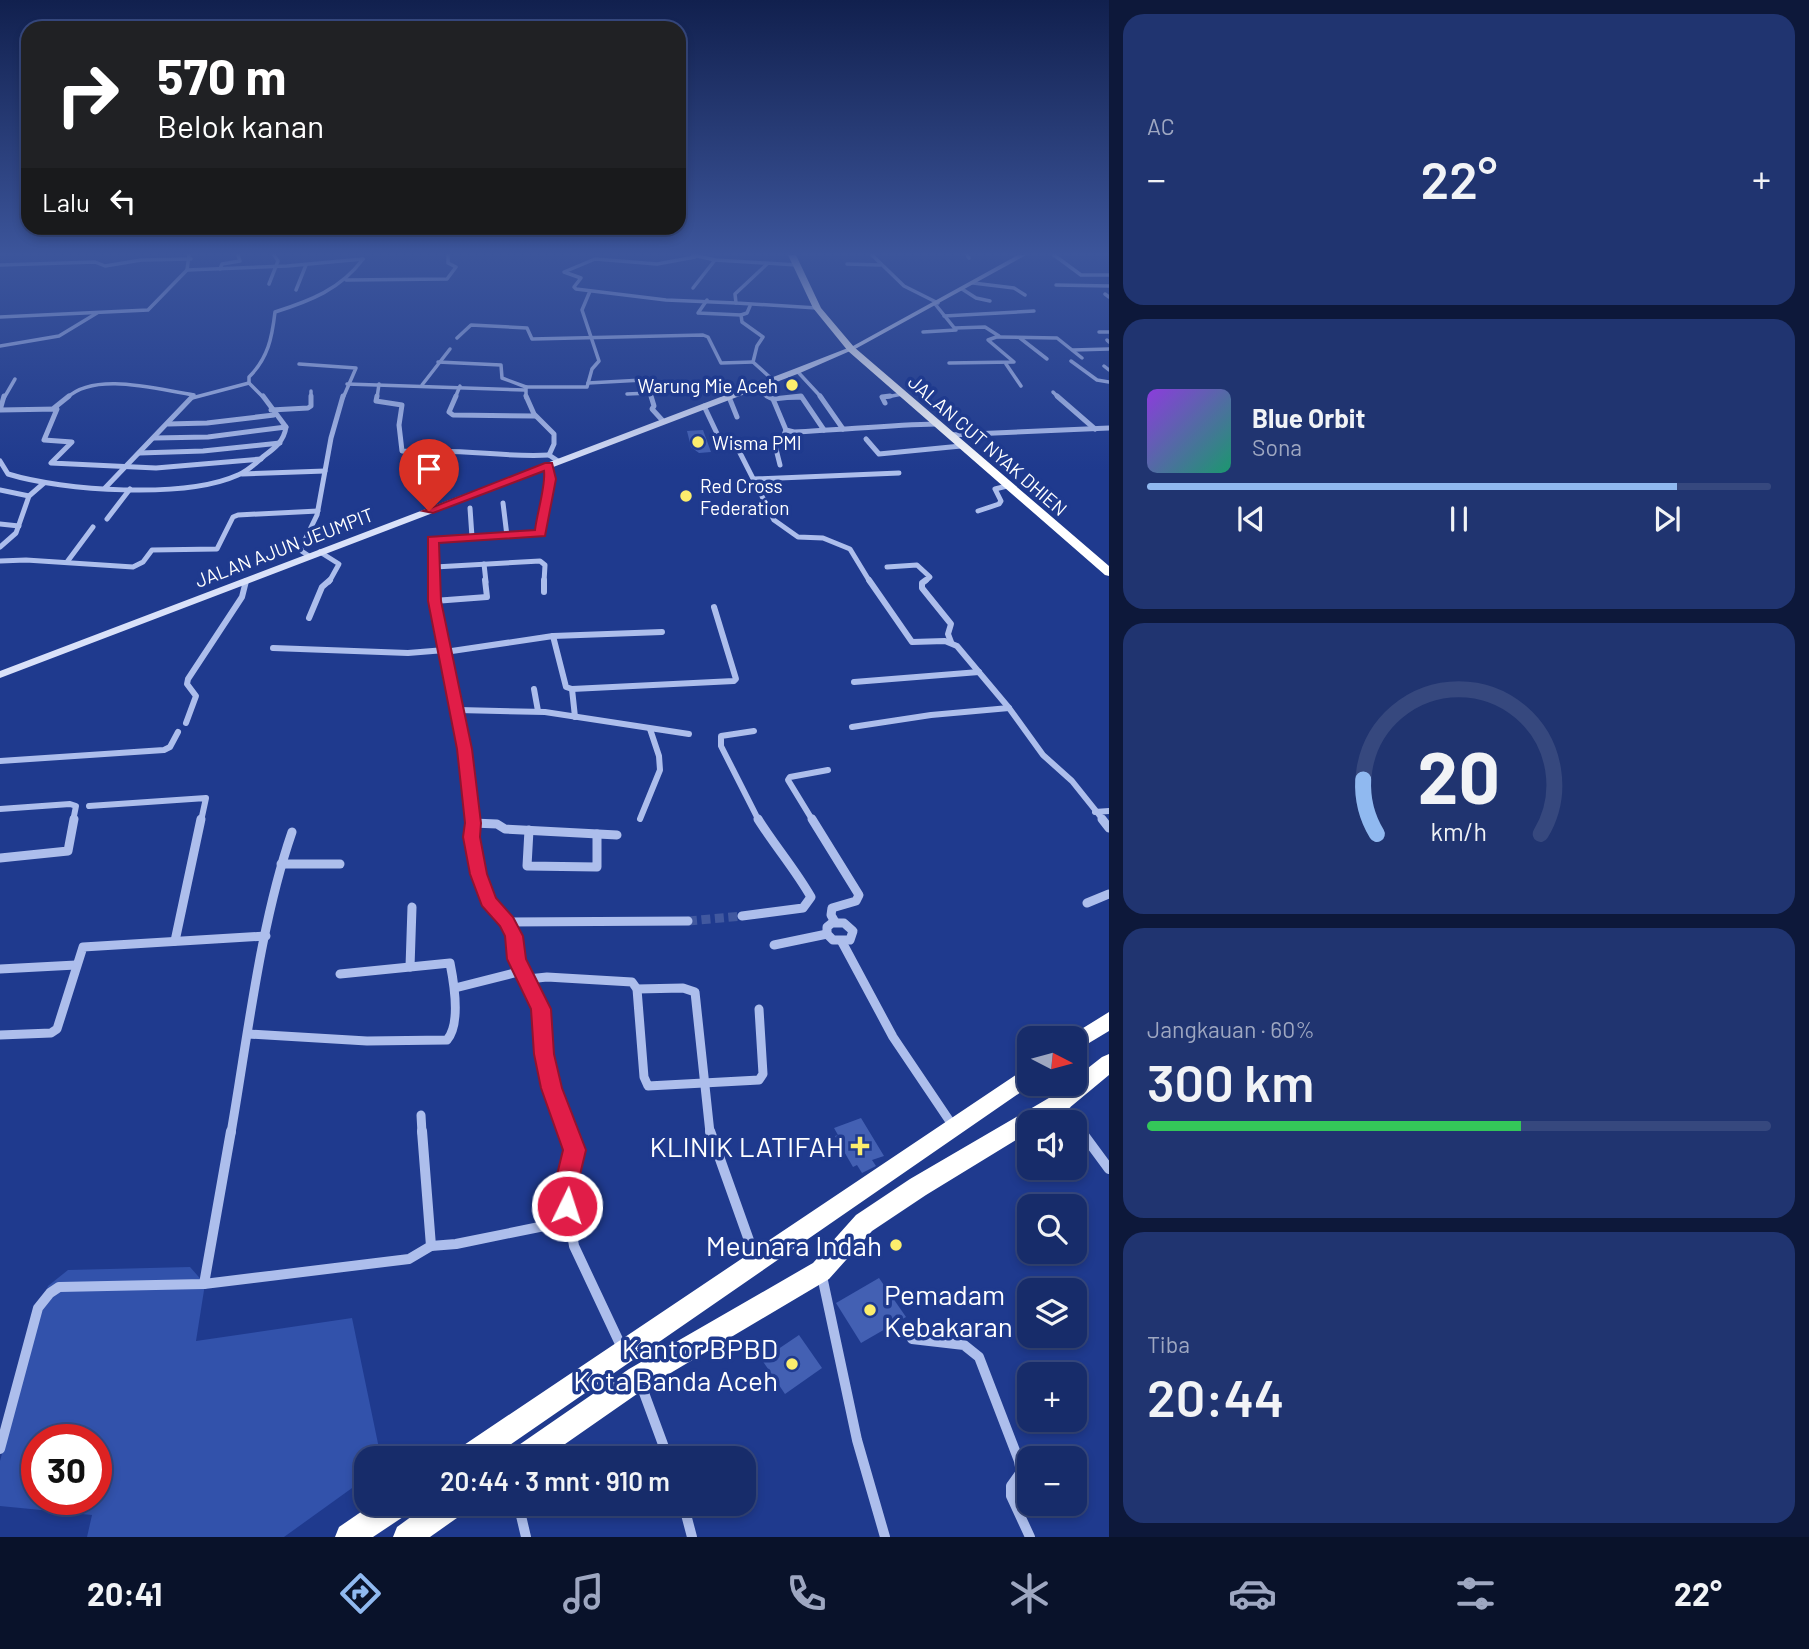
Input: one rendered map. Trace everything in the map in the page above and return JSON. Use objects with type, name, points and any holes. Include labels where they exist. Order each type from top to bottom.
[{"type":"highway","name":"JALAN CUT NYAK DHIEN","points":[[831,327],[953,434],[1109,563]]},
{"type":"highway","name":"JALAN CUT NYAK DHIEN","points":[[851,346],[936,424],[953,434],[961,446],[1109,572]]},
{"type":"highway","points":[[1087,1035],[1109,1020]]},
{"type":"highway","points":[[539,1446],[638,1378],[821,1271],[864,1223],[918,1187],[1061,1102],[1109,1063]]},
{"type":"highway","points":[[485,1446],[756,1260],[899,1167],[1017,1083]]},
{"type":"highway","points":[[899,1167],[918,1187]]},
{"type":"highway","points":[[349,1537],[380,1516]]},
{"type":"highway","points":[[407,1537],[436,1516]]},
{"type":"street","points":[[0,346],[59,336],[75,327]]},
{"type":"street","points":[[249,383],[249,377],[261,365],[272,338],[273,327]]},
{"type":"street","points":[[457,338],[467,327]]},
{"type":"street","points":[[505,327],[527,328],[532,339],[703,335],[708,337],[721,363],[754,362],[774,380]]},
{"type":"street","points":[[347,384],[584,388],[592,369],[599,361],[588,327]]},
{"type":"street","points":[[745,327],[764,337],[757,346],[754,362]]},
{"type":"street","name":"JALAN AJUN JEUMPIT","points":[[0,675],[429,511],[552,461],[797,371],[890,327]]},
{"type":"street","points":[[923,332],[955,332],[955,328],[985,327],[998,337]]},
{"type":"street","points":[[1044,329],[1082,358]]},
{"type":"street","points":[[1098,332],[1109,332]]},
{"type":"street","points":[[949,363],[1006,364],[1013,360],[988,340],[998,337],[1057,338]]},
{"type":"street","points":[[1019,337],[1047,359]]},
{"type":"street","points":[[1072,349],[1109,348]]},
{"type":"street","points":[[422,385],[450,349]]},
{"type":"street","points":[[1071,361],[1097,380],[1109,382]]},
{"type":"street","points":[[438,362],[501,365],[502,378],[525,388]]},
{"type":"street","points":[[299,364],[356,366],[347,384],[331,437],[317,511],[300,550],[309,556]]},
{"type":"street","points":[[1006,364],[1021,386]]},
{"type":"street","points":[[1104,366],[1109,370]]},
{"type":"street","points":[[797,371],[823,399],[843,429]]},
{"type":"street","points":[[15,379],[5,393],[1,410],[53,408],[62,404],[72,393],[90,386],[130,387],[194,396],[249,383],[260,391],[272,412],[286,427]]},
{"type":"street","points":[[588,383],[643,380]]},
{"type":"street","points":[[379,384],[376,401],[402,405],[399,425],[402,451],[438,449],[552,461]]},
{"type":"street","points":[[460,386],[449,412],[453,415],[535,416]]},
{"type":"street","points":[[525,388],[526,400],[535,416],[554,434],[551,479],[543,505],[541,534],[433,539],[434,601],[458,710],[478,874],[488,901],[507,922],[514,936],[517,959],[541,1009],[544,1054],[552,1088],[573,1143],[574,1156],[565,1191],[575,1246],[624,1352]]},
{"type":"street","points":[[752,388],[774,399],[803,398],[824,430]]},
{"type":"street","points":[[168,424],[207,423],[308,408],[311,406],[311,391]]},
{"type":"street","points":[[1054,392],[1095,429]]},
{"type":"street","points":[[627,394],[650,393],[654,406],[652,409],[663,421]]},
{"type":"street","points":[[886,403],[882,397],[902,394]]},
{"type":"street","points":[[105,488],[194,396]]},
{"type":"street","points":[[729,397],[737,417]]},
{"type":"street","points":[[774,399],[786,430],[784,435],[774,441],[780,465]]},
{"type":"street","points":[[704,406],[721,442],[736,444],[774,520],[792,535],[822,538],[850,549],[898,626],[912,642],[951,642],[957,646],[1009,708],[1043,755],[1072,781],[1109,828]]},
{"type":"street","points":[[53,408],[57,412],[48,425],[44,440],[72,443],[51,463],[124,469],[225,465],[262,459]]},
{"type":"street","points":[[786,430],[936,424]]},
{"type":"street","points":[[154,438],[208,437],[286,427]]},
{"type":"street","points":[[242,474],[281,443],[286,427]]},
{"type":"street","points":[[953,434],[1108,429]]},
{"type":"street","points":[[866,439],[879,454],[961,446]]},
{"type":"street","points":[[139,453],[203,451],[281,443]]},
{"type":"street","points":[[418,452],[429,511]]},
{"type":"street","points":[[0,461],[8,474],[44,483],[130,489],[206,483],[242,474],[325,471]]},
{"type":"street","points":[[754,479],[899,473]]},
{"type":"street","points":[[0,547],[16,533],[29,496],[44,483]]},
{"type":"street","points":[[978,511],[999,504],[1001,501],[995,489],[1007,486]]},
{"type":"street","points":[[107,519],[130,489]]},
{"type":"street","points":[[0,490],[29,496]]},
{"type":"street","points":[[503,503],[507,536]]},
{"type":"street","points":[[470,508],[472,537]]},
{"type":"street","points":[[0,561],[137,566],[152,550],[216,549],[233,517],[237,515],[317,511]]},
{"type":"street","points":[[0,524],[19,526]]},
{"type":"street","points":[[67,562],[93,527]]},
{"type":"street","points":[[309,618],[322,587],[329,582],[338,564],[320,552]]},
{"type":"street","points":[[435,567],[543,563],[544,592]]},
{"type":"street","points":[[434,601],[486,597],[484,564]]},
{"type":"street","points":[[887,567],[918,565],[927,570],[930,577],[922,583],[922,588],[951,625],[948,634],[951,642]]},
{"type":"street","points":[[186,723],[195,696],[187,684],[188,680],[242,597],[246,581]]},
{"type":"street","points":[[553,636],[566,687],[572,689],[734,681],[736,679],[714,607]]},
{"type":"street","points":[[273,648],[408,653],[445,651],[553,636],[662,632]]},
{"type":"street","points":[[854,682],[979,671]]},
{"type":"street","points":[[534,689],[538,711]]},
{"type":"street","points":[[572,689],[575,717]]},
{"type":"street","points":[[458,710],[478,708],[538,711],[689,734]]},
{"type":"street","points":[[852,727],[953,712],[1009,708]]},
{"type":"street","points":[[640,819],[642,804],[657,783],[660,761],[650,729]]},
{"type":"street","points":[[742,916],[803,908],[811,897],[792,864],[774,844],[757,818],[721,747],[721,736],[754,731]]},
{"type":"street","points":[[0,761],[164,750],[170,747],[178,732]]},
{"type":"street","points":[[828,770],[790,777],[788,780],[859,895],[856,901],[832,908],[831,915],[835,922]]},
{"type":"street","points":[[89,806],[206,798],[175,941]]},
{"type":"street","points":[[0,809],[70,804],[76,806],[68,851],[0,858]]},
{"type":"street","points":[[1096,812],[1109,811]]},
{"type":"street","points":[[473,823],[497,824],[505,829],[617,835]]},
{"type":"street","points":[[529,830],[527,866],[597,867],[597,834]]},
{"type":"street","points":[[204,1284],[266,936],[292,832]]},
{"type":"street","points":[[282,864],[340,864]]},
{"type":"street","points":[[1087,903],[1109,894]]},
{"type":"street","points":[[410,967],[412,907]]},
{"type":"street","points":[[507,922],[688,921]]},
{"type":"street","points":[[835,922],[848,925],[853,931],[850,940],[842,942],[833,940],[827,934],[829,925],[835,922]]},
{"type":"street","points":[[774,944],[827,934]]},
{"type":"street","points":[[0,1035],[51,1032],[57,1029],[80,950],[87,946],[266,936]]},
{"type":"street","points":[[842,942],[857,974],[930,1096],[953,1127]]},
{"type":"street","points":[[248,1034],[367,1041],[447,1040],[453,1033],[455,988],[450,963],[340,974]]},
{"type":"street","points":[[0,969],[76,964]]},
{"type":"street","points":[[455,988],[522,971]]},
{"type":"street","points":[[528,979],[548,977],[628,981],[637,989],[683,988],[695,992],[710,1134],[756,1260]]},
{"type":"street","points":[[637,989],[644,1077],[649,1086],[759,1080],[763,1074],[759,1009]]},
{"type":"street","points":[[1061,1102],[1109,1169]]},
{"type":"street","points":[[421,1115],[431,1246]]},
{"type":"street","points":[[0,1449],[38,1308],[50,1293],[65,1287],[204,1284],[395,1261],[409,1259],[431,1246],[457,1244],[569,1221]]},
{"type":"street","points":[[821,1271],[850,1417],[885,1537]]},
{"type":"street","points":[[912,1339],[964,1345],[979,1357],[1019,1461],[1021,1472],[1011,1486],[1011,1496],[1030,1537]]},
{"type":"street","points":[[638,1378],[664,1446]]},
{"type":"street","points":[[521,1516],[526,1537]]},
{"type":"street","points":[[686,1516],[692,1537]]},
{"type":"shaded area","points":[[190,1267],[205,1284],[196,1341],[352,1318],[379,1446],[354,1446],[354,1487],[284,1537],[87,1537],[92,1515],[112,1515],[112,1424],[21,1424],[21,1508],[0,1506],[0,1461],[48,1286],[68,1270]]},
{"type":"building","name":"Wisma PMI","points":[[703,430],[711,452],[699,453],[691,447],[687,431]]},
{"type":"building","name":"KLINIK LATIFAH","points":[[861,1118],[884,1156],[872,1160],[876,1166],[862,1173],[857,1165],[853,1167],[835,1136],[838,1135],[834,1128]]},
{"type":"building","name":"Pemadam Kebakaran","points":[[879,1278],[906,1317],[861,1343],[836,1303]]},
{"type":"building","name":"Kantor BPBD Kota Banda Aceh","points":[[799,1335],[822,1368],[785,1394],[762,1360]]},
{"type":"tunnel","points":[[688,921],[742,916]]},
{"type":"place","name":"Warung Mie Aceh","points":[[792,385]]},
{"type":"place","name":"Wisma PMI","points":[[698,442]]},
{"type":"place","name":"Red Cross Federation","points":[[686,496]]},
{"type":"place","name":"KLINIK LATIFAH","points":[[860,1146]]},
{"type":"place","name":"Meunara Indah","points":[[896,1245]]},
{"type":"place","name":"Pemadam Kebakaran","points":[[870,1310]]},
{"type":"place","name":"Kantor BPBD Kota Banda Aceh","points":[[792,1364]]},
{"type":"route","points":[[429,511],[548,465],[551,479],[543,505],[541,534],[433,539],[434,601],[458,710],[478,874],[488,901],[507,922],[514,936],[517,959],[541,1009],[544,1054],[552,1088],[575,1150],[565,1191],[567,1206]]}]
